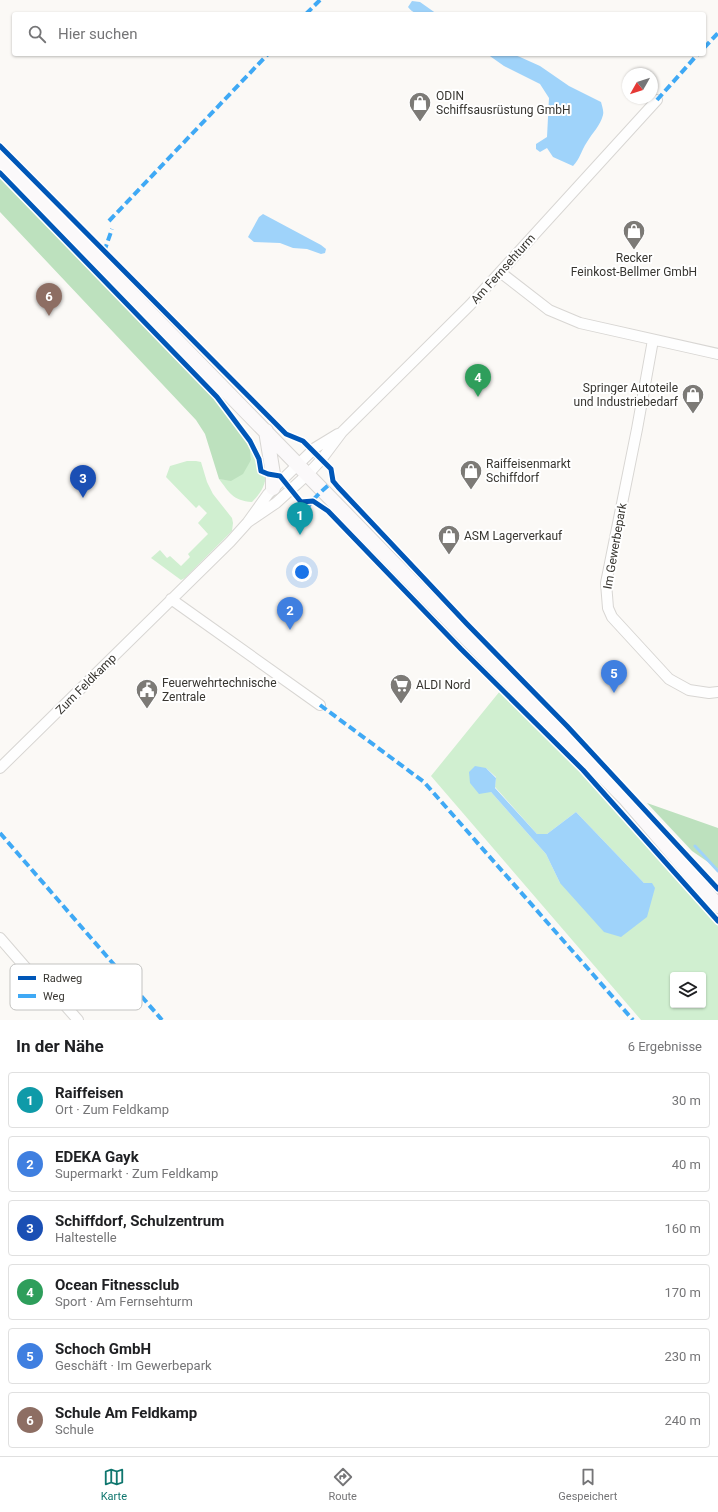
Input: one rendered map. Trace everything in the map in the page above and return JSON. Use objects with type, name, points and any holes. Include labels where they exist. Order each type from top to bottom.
[{"type":"main road","points":[[0,159],[474,646],[625,798],[718,906]]},
{"type":"main road","points":[[266,431],[273,474],[273,488]]},
{"type":"street","name":"Am Fernsehturm","points":[[308,474],[321,460],[342,432],[470,305],[653,104]]},
{"type":"street","points":[[500,272],[549,310],[580,323],[718,354]]},
{"type":"street","name":"Im Gewerbepark","points":[[653,340],[606,583],[608,608],[612,617],[669,679],[689,690],[709,693],[718,692]]},
{"type":"street","name":"Am Fernsehturm","points":[[298,464],[315,448],[342,432]]},
{"type":"street","name":"Zum Feldkamp","points":[[0,768],[230,542],[248,522],[273,488],[298,464]]},
{"type":"street","name":"Zum Feldkamp","points":[[248,522],[276,503],[308,474]]},
{"type":"street","points":[[171,599],[320,705]]},
{"type":"street","points":[[0,938],[23,964]]},
{"type":"street","points":[[69,1010],[78,1020]]},
{"type":"green space","points":[[0,178],[226,410],[250,445],[251,460],[243,474],[231,481],[219,479],[205,434],[196,420],[0,212]]},
{"type":"green space","points":[[253,442],[262,458],[266,473],[263,487],[259,495],[252,502],[236,498],[229,492],[219,479],[231,480],[251,460],[250,445]]},
{"type":"green space","points":[[187,461],[201,462],[207,482],[213,494],[232,518],[233,523],[232,531],[185,578],[181,580],[151,558],[160,550],[167,558],[170,556],[181,566],[190,557],[188,554],[208,534],[198,523],[207,513],[199,505],[196,508],[166,477],[170,466]]},
{"type":"green space","points":[[500,691],[615,808],[718,926],[718,1020],[641,1020],[431,776]],"holes":[[[486,768],[496,777],[495,787],[537,834],[547,834],[576,812],[644,883],[560,883],[546,854],[491,792]]]},
{"type":"green space","points":[[647,803],[718,828],[718,869],[692,851]]},
{"type":"water","points":[[412,1],[420,2],[434,12],[414,12],[408,7]]},
{"type":"water","points":[[490,56],[520,57],[540,66],[569,86],[601,102],[603,112],[602,119],[573,166],[553,157],[547,148],[540,152],[536,149],[536,144],[547,137],[549,98],[540,84],[504,66]]},
{"type":"water","points":[[263,214],[321,245],[326,249],[325,253],[321,254],[307,249],[293,248],[280,243],[254,242],[248,237],[259,217]]},
{"type":"water","points":[[475,766],[486,768],[496,778],[495,788],[537,834],[547,834],[576,812],[644,883],[652,883],[655,888],[647,917],[621,937],[604,932],[560,883],[546,854],[491,792],[479,794],[470,783],[469,772]]},
{"type":"waterway","points":[[695,846],[718,871]]},
{"type":"marked path","points":[[308,12],[320,0]]},
{"type":"marked path","points":[[706,46],[718,33]]},
{"type":"marked path","points":[[109,221],[266,56]]},
{"type":"marked path","points":[[658,99],[696,56]]},
{"type":"marked path","points":[[104,252],[112,229]]},
{"type":"marked path","points":[[303,521],[304,515],[310,504],[333,481]]},
{"type":"marked path","points":[[320,705],[424,782],[633,1020]]},
{"type":"marked path","points":[[0,833],[113,964]]},
{"type":"marked path","points":[[142,997],[162,1020]]},
{"type":"cycle path","points":[[0,146],[286,434],[303,441],[331,469],[333,481],[338,487],[467,624],[567,726],[718,889]]},
{"type":"cycle path","points":[[0,173],[217,397],[250,441],[259,459],[261,471],[280,476],[301,502],[313,501],[328,511],[461,649],[583,770],[718,921]]},
{"type":"place","name":"ODIN Schiffsausrüstung GmbH","points":[[420,122]]},
{"type":"place","name":"Recker Feinkost-Bellmer GmbH","points":[[634,250]]},
{"type":"place","name":"Schule Am Feldkamp","points":[[49,316]]},
{"type":"place","name":"Ocean Fitnessclub","points":[[478,397]]},
{"type":"place","name":"Springer Autoteile und Industriebedarf","points":[[693,414]]},
{"type":"place","name":"Raiffeisenmarkt Schiffdorf","points":[[471,490]]},
{"type":"place","name":"Schiffdorf, Schulzentrum","points":[[83,498]]},
{"type":"place","name":"Raiffeisen","points":[[300,535]]},
{"type":"place","name":"ASM Lagerverkauf","points":[[449,556]]},
{"type":"place","name":"EDEKA Gayk","points":[[290,630]]},
{"type":"place","name":"Schoch GmbH","points":[[614,693]]},
{"type":"place","name":"ALDI Nord","points":[[401,704]]},
{"type":"place","name":"Feuerwehrtechnische Zentrale","points":[[147,710]]}]
